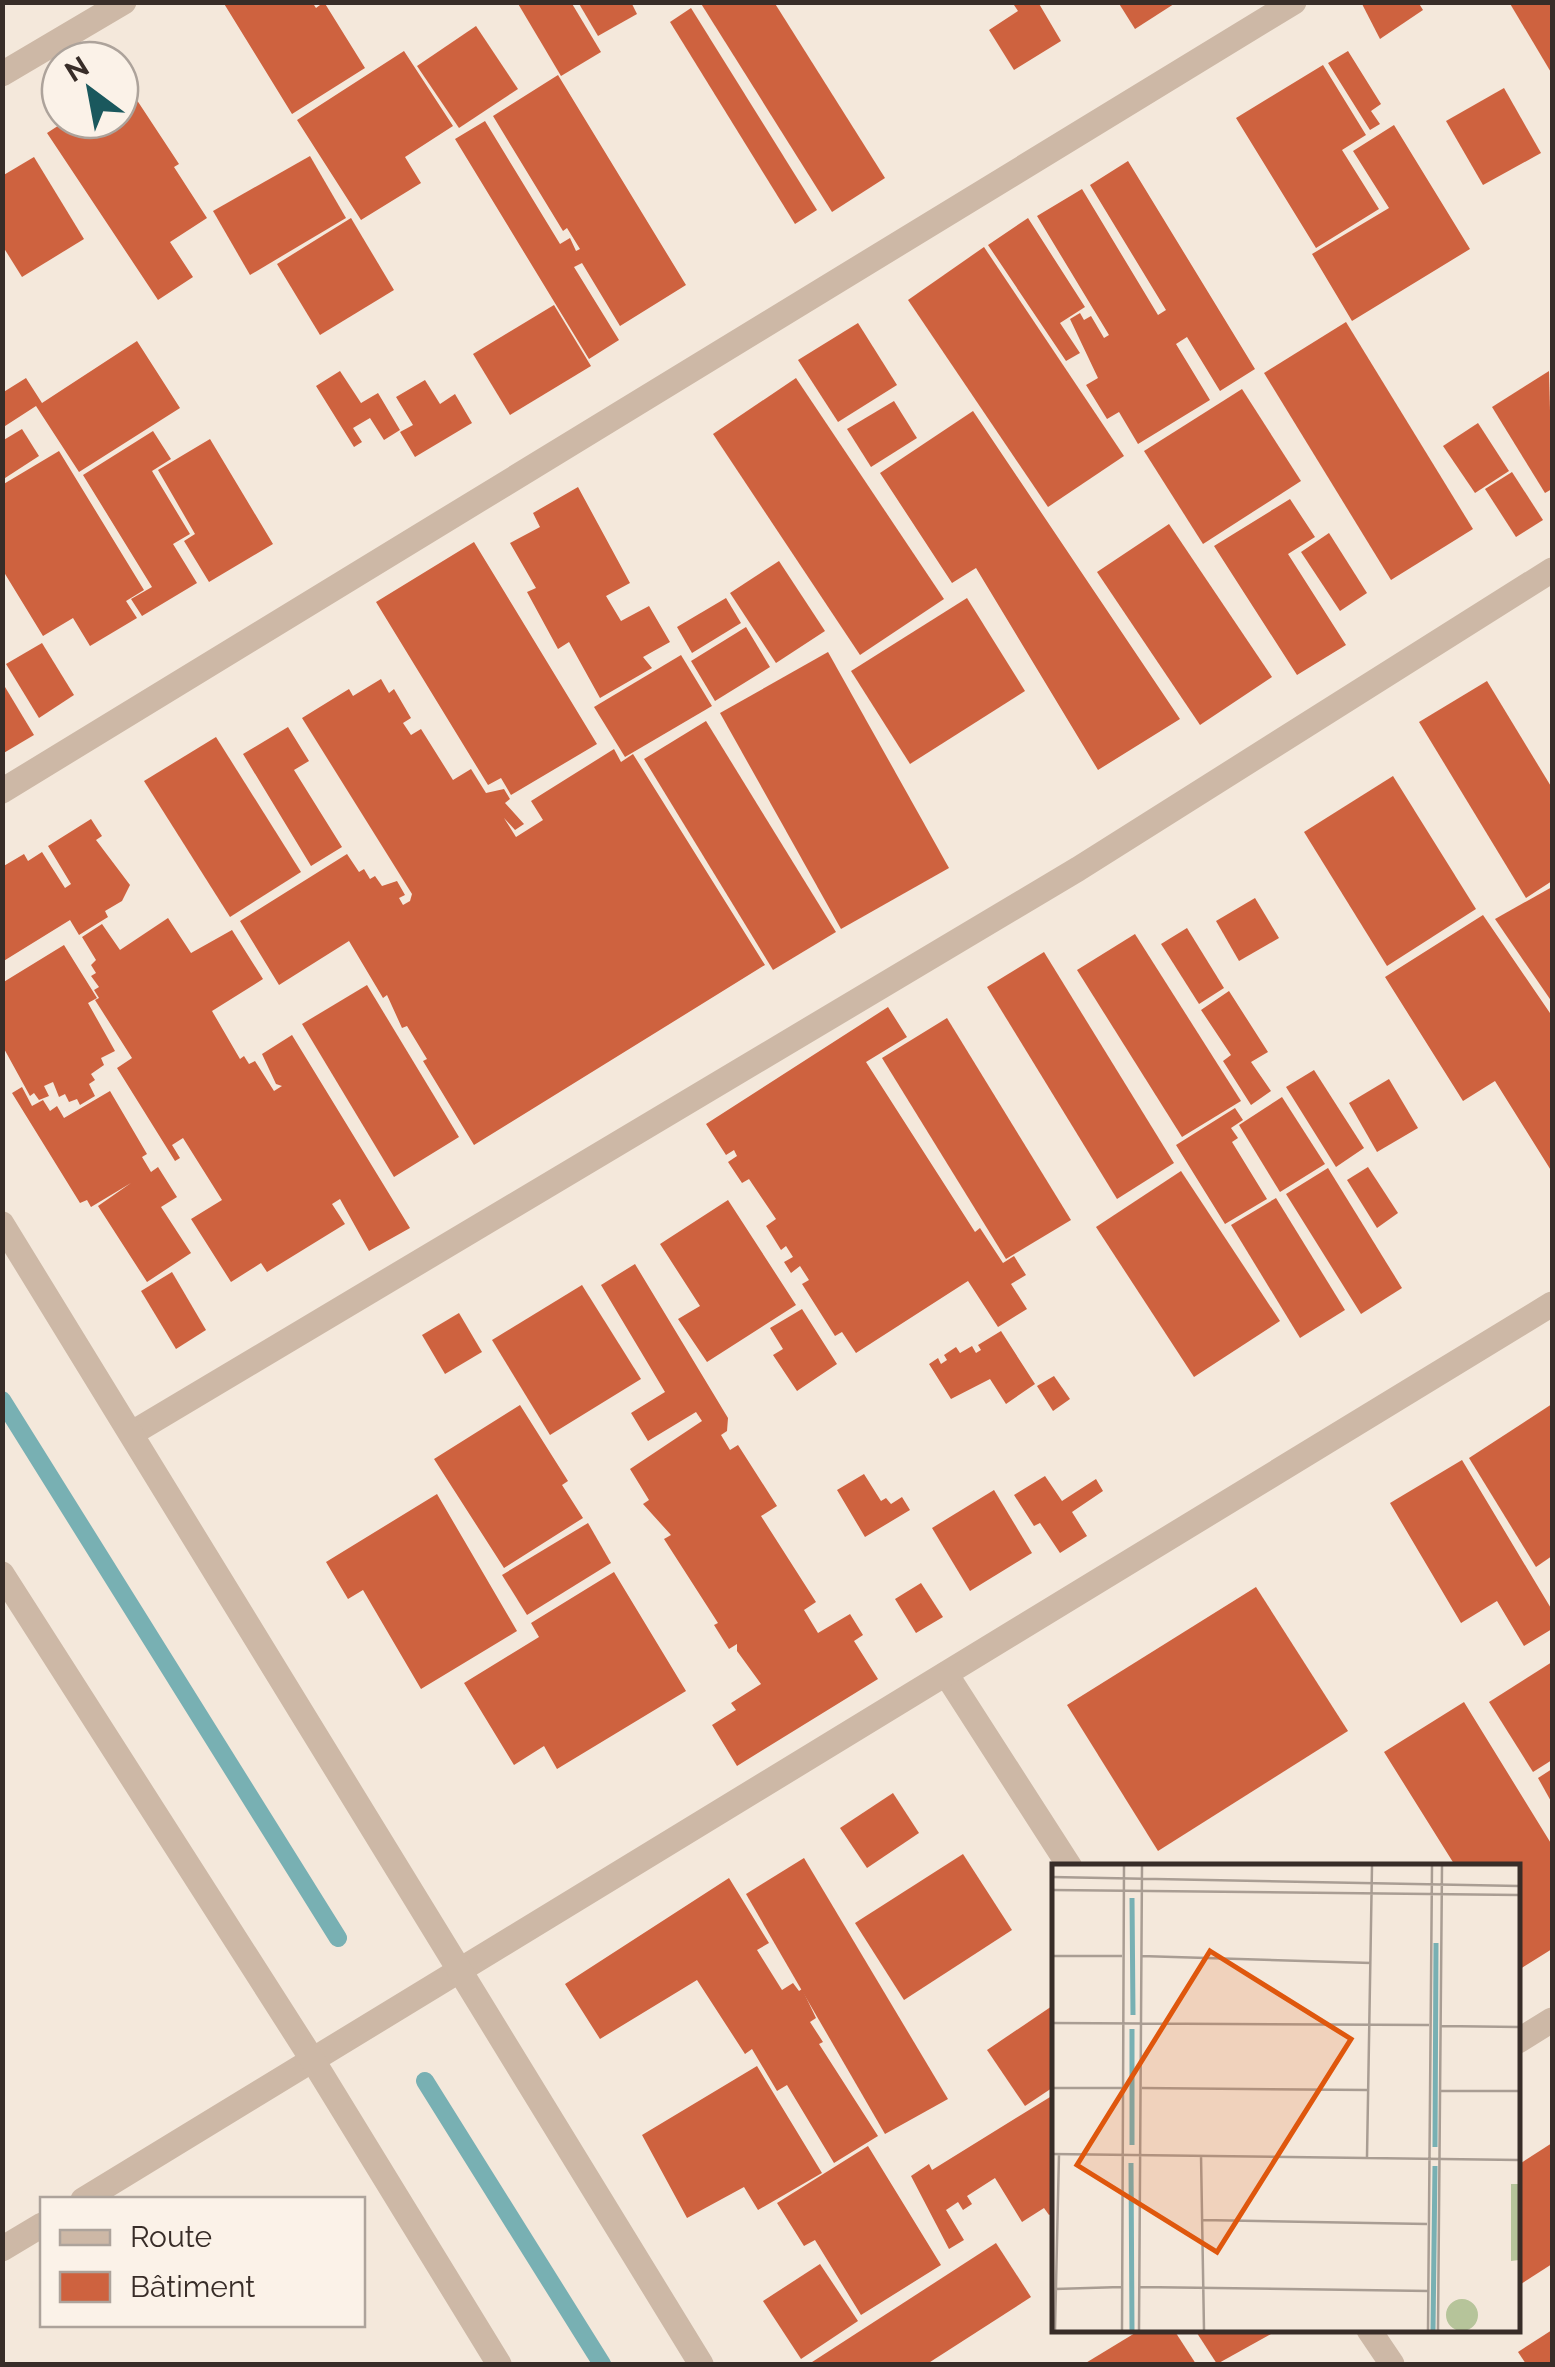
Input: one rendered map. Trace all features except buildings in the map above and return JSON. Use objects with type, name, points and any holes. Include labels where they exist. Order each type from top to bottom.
[{"type":"street","points":[[2,74],[124,2]]},
{"type":"street","points":[[2,791],[1294,2]]},
{"type":"street","points":[[134,1432],[1078,869],[1552,570]]},
{"type":"street","points":[[2,1224],[134,1432],[458,1972],[701,2364]]},
{"type":"street","points":[[88,2197],[1552,1304]]},
{"type":"street","points":[[2,1574],[312,2059],[499,2364]]},
{"type":"street","points":[[946,1674],[1068,1864]]},
{"type":"street","points":[[1520,2040],[1552,2020]]},
{"type":"street","points":[[2,2249],[40,2225]]},
{"type":"street","points":[[1370,2332],[1392,2364]]},
{"type":"waterway","points":[[2,1400],[338,1938]]},
{"type":"waterway","points":[[425,2081],[602,2364]]}]
